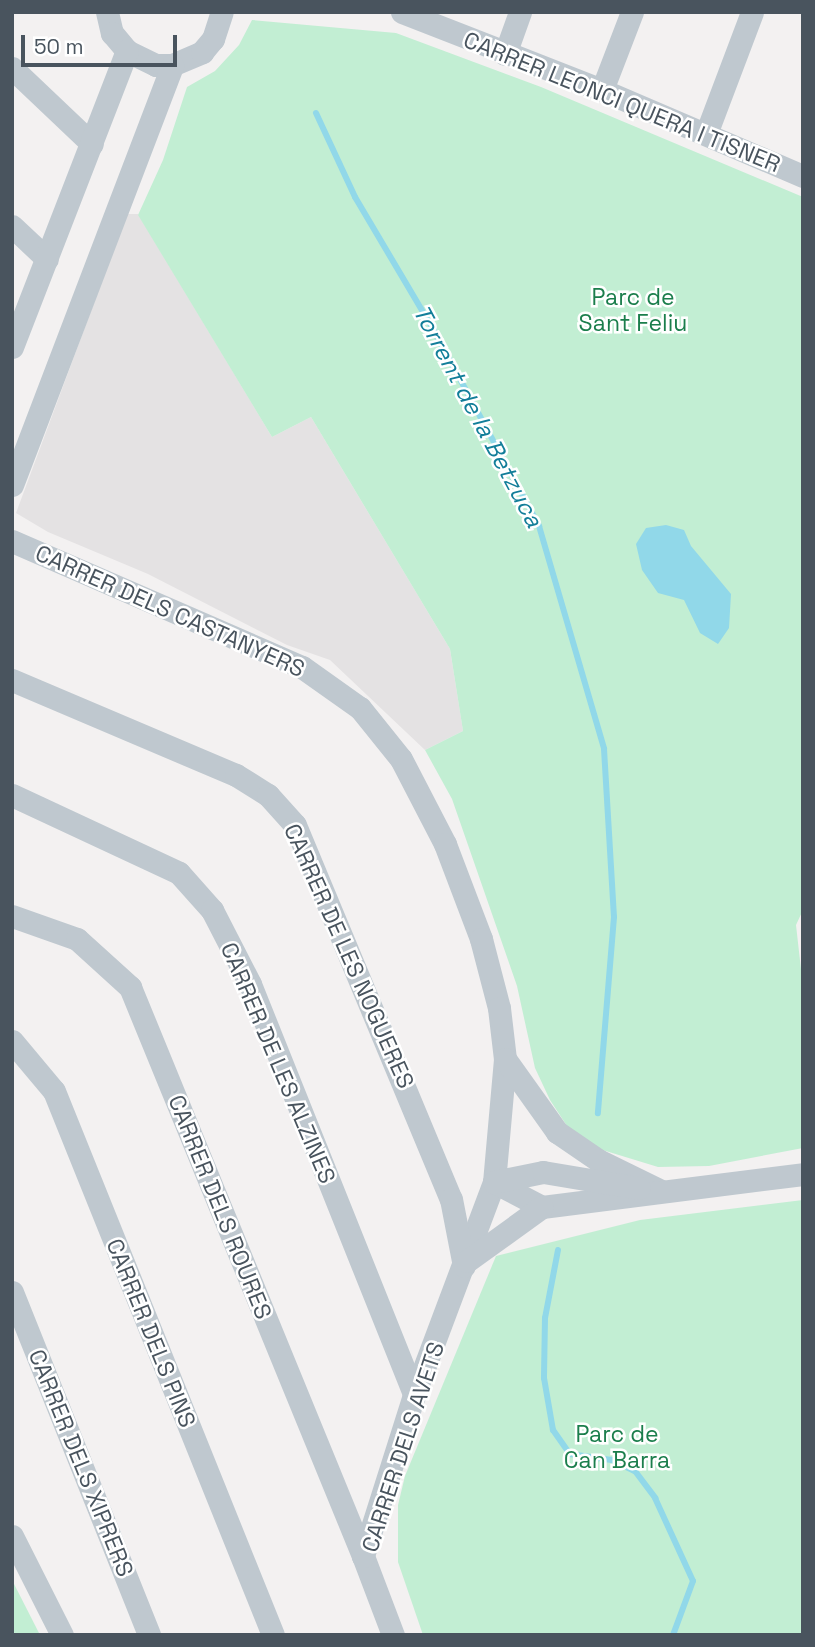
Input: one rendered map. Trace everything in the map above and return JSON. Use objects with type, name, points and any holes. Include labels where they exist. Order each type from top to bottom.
[{"type":"street","points":[[107,12],[112,33],[127,51],[148,62],[172,65],[202,52],[212,39],[222,12]]},
{"type":"street","name":"CARRER LEONCI QUERA I TISNER","points":[[402,12],[602,90],[803,176]]},
{"type":"street","points":[[505,54],[520,12]]},
{"type":"street","points":[[602,90],[632,12]]},
{"type":"street","points":[[706,134],[752,12]]},
{"type":"street","points":[[12,347],[127,51]]},
{"type":"street","points":[[12,485],[172,65]]},
{"type":"street","points":[[12,68],[92,144]]},
{"type":"street","points":[[12,226],[47,259]]},
{"type":"street","name":"CARRER DELS CASTANYERS","points":[[12,541],[302,667],[360,708],[401,759],[445,844],[481,940],[499,1008],[505,1059],[495,1182],[466,1263]]},
{"type":"street","name":"CARRER DE LES NOGUERES","points":[[12,680],[236,775],[268,795],[295,825],[452,1199],[466,1263]]},
{"type":"street","name":"CARRER DE LES ALZINES","points":[[12,795],[179,873],[212,910],[250,984],[415,1395]]},
{"type":"street","name":"CARRER DELS ROURES","points":[[12,916],[77,939],[130,987],[363,1556]]},
{"type":"street","name":"CARRER DELS PINS","points":[[12,1041],[54,1091],[273,1635]]},
{"type":"street","points":[[505,1059],[557,1132],[661,1191]]},
{"type":"street","points":[[495,1182],[543,1171],[661,1191]]},
{"type":"street","points":[[466,1263],[541,1208],[595,1204],[661,1191],[803,1174]]},
{"type":"street","points":[[495,1182],[541,1208]]},
{"type":"street","name":"CARRER DELS AVETS","points":[[393,1635],[363,1556],[415,1395],[466,1263]]},
{"type":"street","name":"CARRER DELS XIPRERS","points":[[12,1292],[149,1635]]},
{"type":"street","points":[[12,1536],[62,1635]]},
{"type":"shaded area","points":[[127,214],[138,214],[272,437],[311,417],[450,649],[463,731],[425,750],[330,660],[287,645],[148,574],[48,532],[16,513]]},
{"type":"green space","name":"Parc de Sant Feliu","points":[[252,20],[396,33],[541,87],[803,197],[803,910],[796,925],[803,987],[803,1148],[709,1166],[658,1167],[596,1148],[569,1129],[550,1100],[535,1068],[517,986],[452,799],[425,750],[463,731],[450,649],[311,417],[272,437],[138,215],[163,160],[187,87],[215,71],[239,45]]},
{"type":"green space","name":"Parc de Can Barra","points":[[803,1200],[803,1635],[423,1635],[398,1562],[398,1505],[405,1476],[496,1256],[640,1220]]},
{"type":"green space","points":[[12,1580],[40,1635],[12,1635]]},
{"type":"water","points":[[666,525],[684,530],[691,546],[731,594],[729,628],[718,644],[700,633],[684,600],[658,593],[642,570],[636,544],[646,528]]},
{"type":"waterway","name":"Torrent de la Betzuca","points":[[316,113],[355,197],[433,329],[539,526],[604,749],[614,917],[598,1113]]},
{"type":"waterway","name":"Torrent de la Betzuca","points":[[558,1250],[545,1318],[544,1378],[553,1430],[570,1454],[612,1460],[635,1471],[655,1498],[693,1581],[673,1635]]}]
